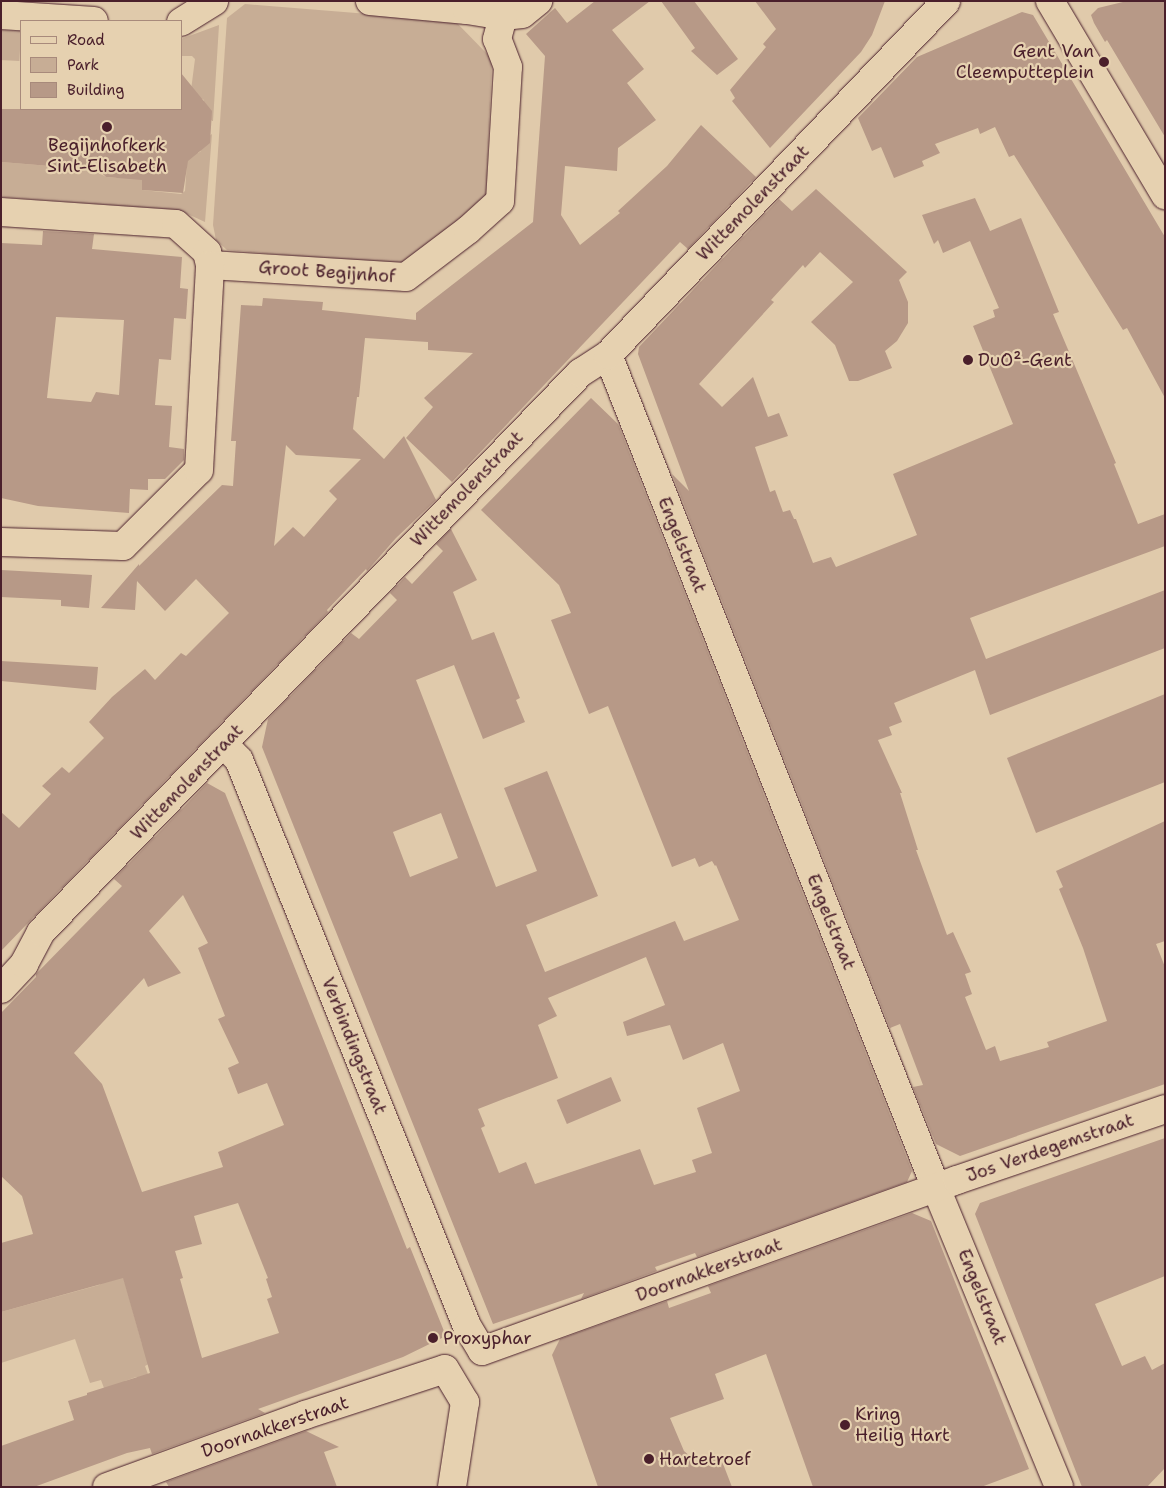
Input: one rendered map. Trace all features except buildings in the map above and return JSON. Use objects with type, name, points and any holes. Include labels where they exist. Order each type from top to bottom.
[{"type":"street","points":[[182,21],[214,1]]},
{"type":"street","points":[[370,1],[467,10],[503,16],[522,14],[538,1]]},
{"type":"street","name":"Wittemolenstraat","points":[[1,989],[24,964],[42,932],[580,373],[608,355],[946,1]]},
{"type":"street","points":[[1050,1],[1165,195]]},
{"type":"street","points":[[1,15],[78,20]]},
{"type":"street","name":"Groot Begijnhof","points":[[210,265],[406,277],[468,230],[500,201],[508,67],[497,38],[503,16]]},
{"type":"street","points":[[1,212],[176,224],[207,252],[210,265],[199,470],[123,546],[1,542]]},
{"type":"street","name":"Engelstraat","points":[[608,355],[936,1188],[1059,1487]]},
{"type":"street","name":"Verbindingstraat","points":[[223,743],[240,760],[467,1326],[482,1350]]},
{"type":"street","name":"Jos Verdegemstraat","points":[[936,1188],[1165,1109]]},
{"type":"street","name":"Doornakkerstraat","points":[[482,1350],[936,1188]]},
{"type":"street","name":"Doornakkerstraat","points":[[107,1487],[305,1415],[445,1369],[465,1402],[452,1487]]},
{"type":"green space","points":[[245,4],[455,21],[492,59],[486,199],[403,265],[227,250],[216,240],[213,225],[227,18]]},
{"type":"green space","points":[[219,25],[213,121],[200,106],[204,101],[203,99],[190,98],[195,59],[192,56],[182,56],[182,39]]},
{"type":"green space","points":[[1,30],[20,31],[19,61],[1,60]]},
{"type":"green space","points":[[212,134],[205,222],[179,210],[1,197],[1,162],[99,170],[99,173],[106,177],[116,178],[120,175],[143,172],[142,190],[181,194],[185,191],[188,148],[198,153],[201,151],[196,146]]},
{"type":"green space","points":[[121,1269],[142,1344],[154,1361],[145,1366],[149,1377],[136,1377],[125,1381],[132,1401],[111,1407],[101,1380],[90,1383],[75,1339],[1,1363],[1,1312],[99,1285]]},
{"type":"place","name":"Gent Van Cleemputteplein","points":[[1104,62]]},
{"type":"place","name":"Begijnhofkerk Sint-Elisabeth","points":[[107,127]]},
{"type":"place","name":"DuO²-Gent","points":[[968,360]]},
{"type":"place","name":"Proxyphar","points":[[433,1338]]},
{"type":"place","name":"Kring Heilig Hart","points":[[845,1425]]},
{"type":"place","name":"Hartetroef","points":[[649,1459]]}]
